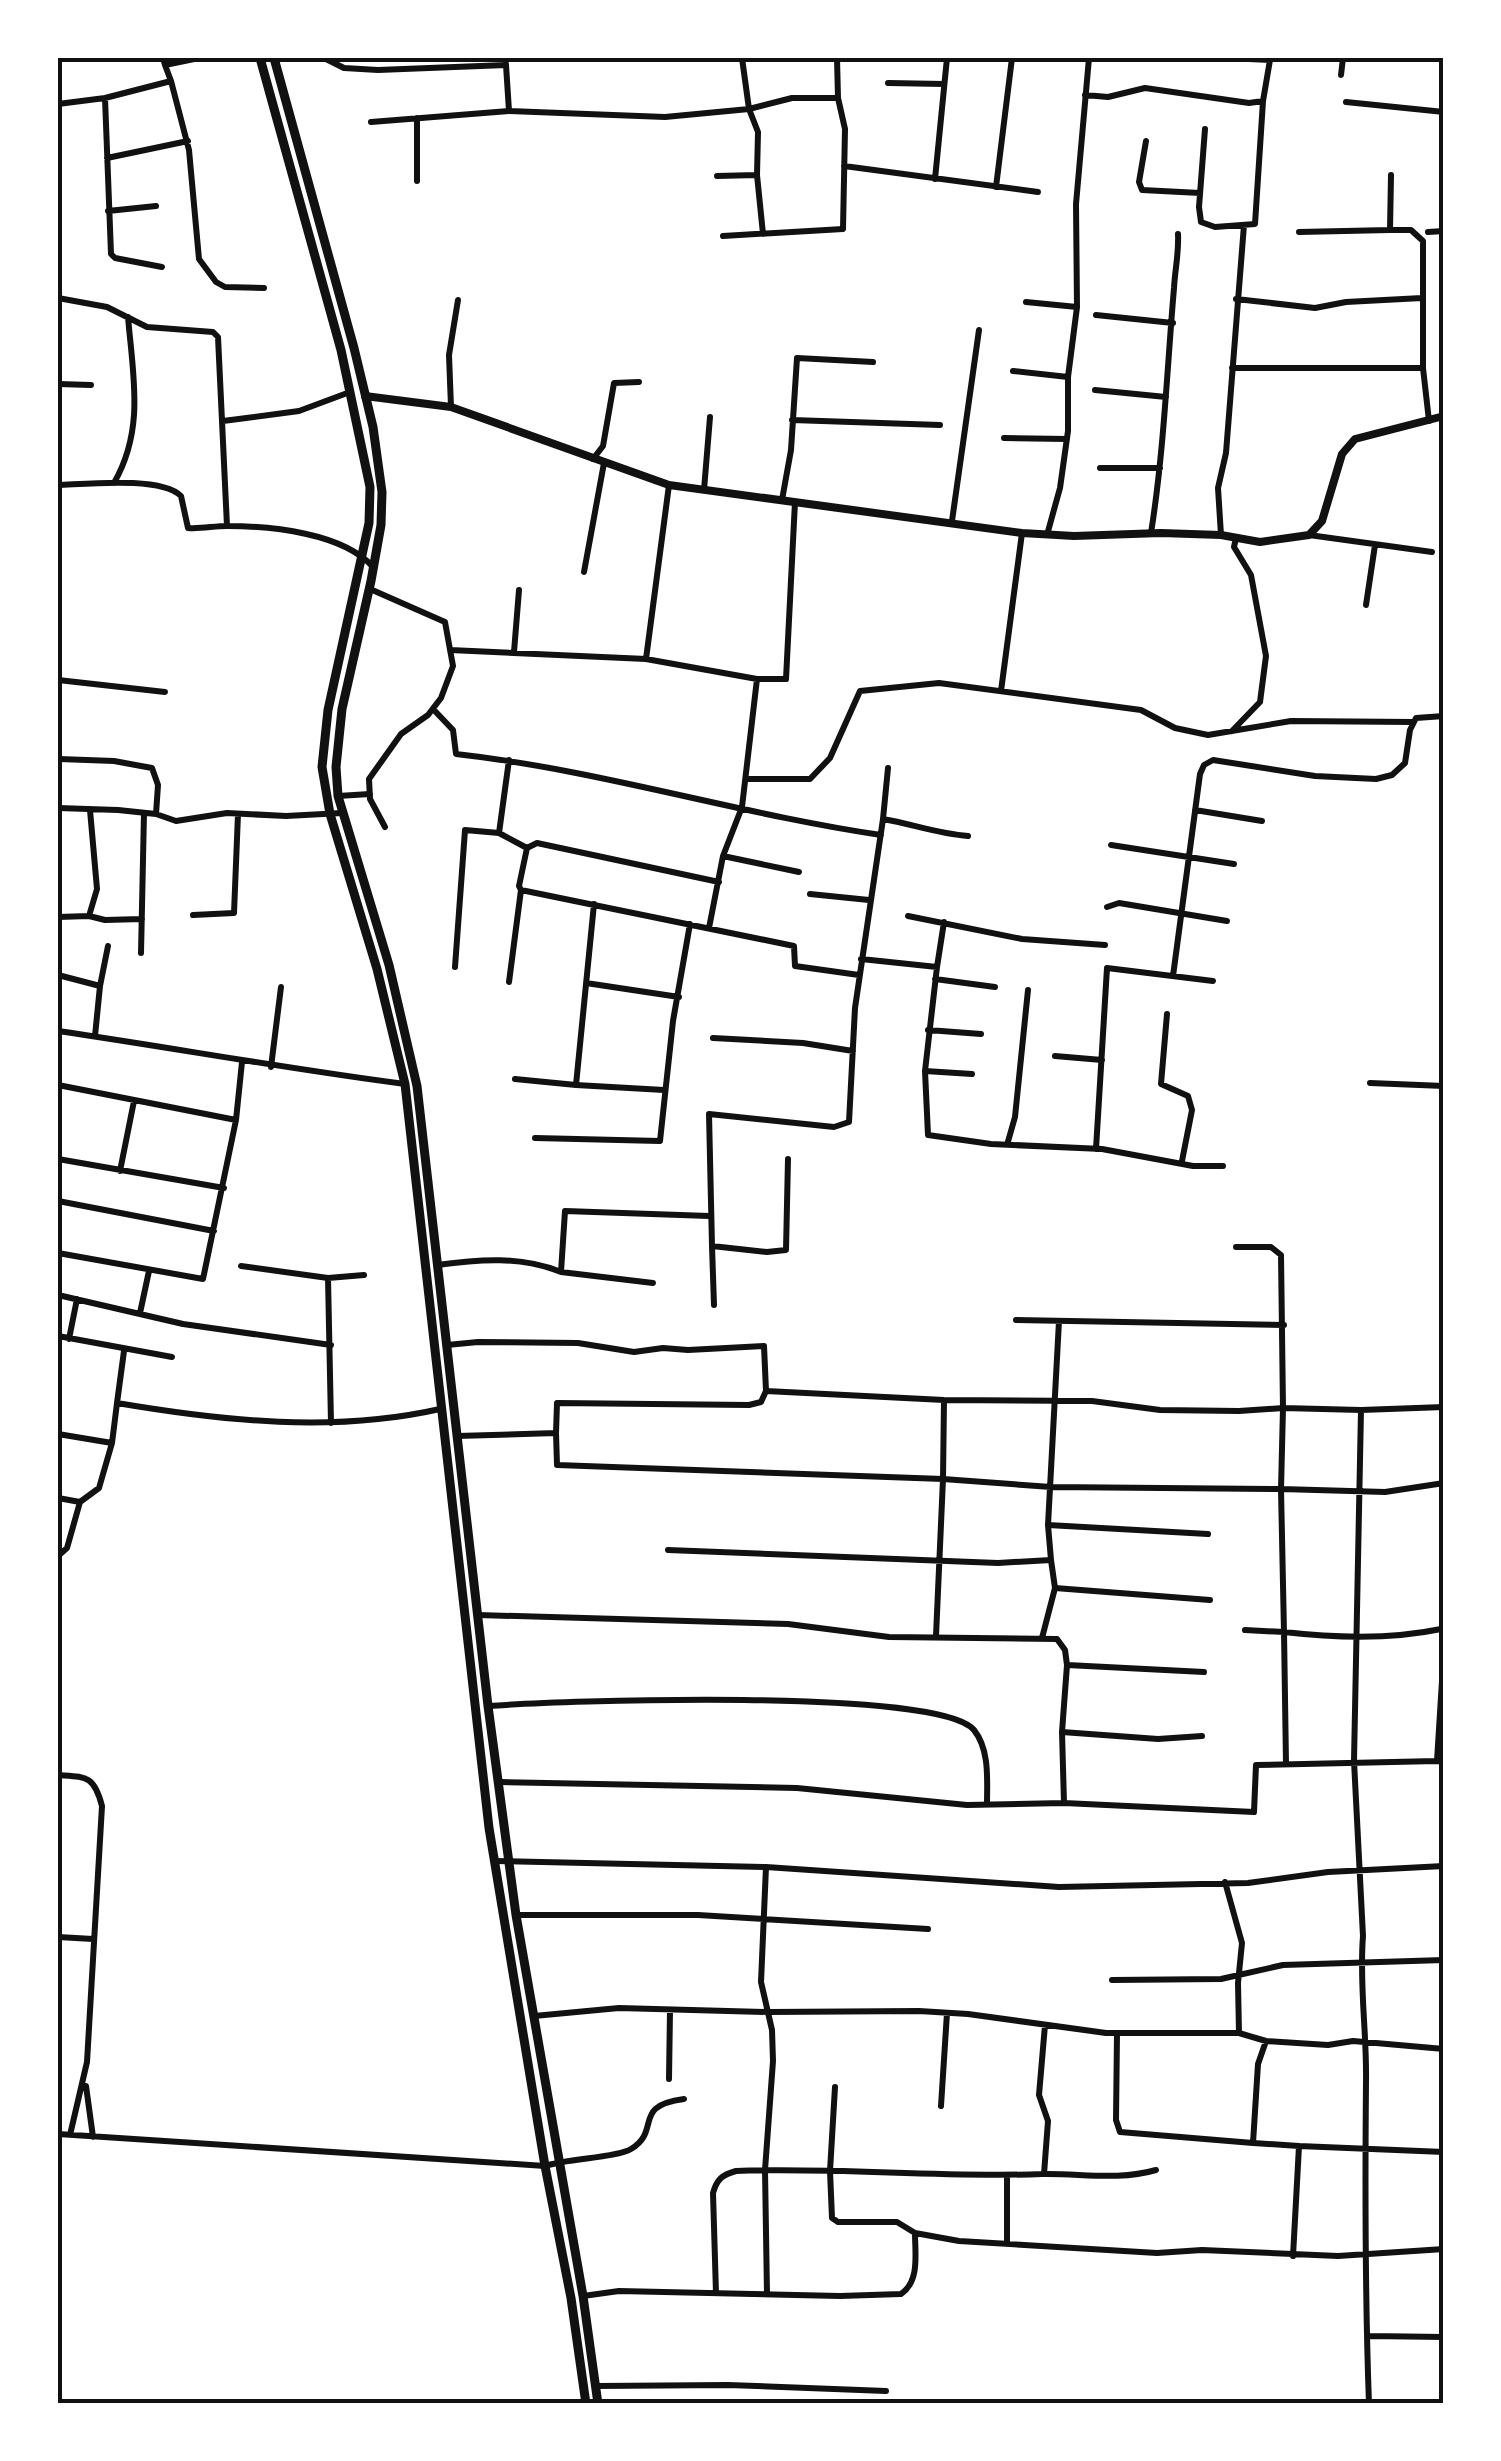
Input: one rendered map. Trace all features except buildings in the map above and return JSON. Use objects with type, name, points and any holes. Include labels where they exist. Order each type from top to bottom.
[{"type":"main road","points":[[260,58],[350,392],[370,487],[370,524],[328,710],[322,767],[330,814],[405,1084],[494,1861],[586,2404]]},
{"type":"main road","points":[[274,58],[365,396],[382,492],[381,525],[342,709],[336,767],[338,796],[410,1050],[516,1915],[598,2404]]},
{"type":"street","points":[[199,58],[164,62],[188,141],[199,259],[216,282],[225,287],[264,288]]},
{"type":"street","points":[[324,58],[344,68],[378,70],[505,61],[509,112]]},
{"type":"street","points":[[742,58],[749,109],[758,132],[757,175],[763,234]]},
{"type":"street","points":[[724,236],[843,228],[845,129],[838,98],[837,58]]},
{"type":"street","points":[[934,179],[947,58]]},
{"type":"street","points":[[996,187],[1012,58]]},
{"type":"street","points":[[1046,535],[1060,488],[1067,439],[1068,377],[1077,307],[1076,204],[1089,58]]},
{"type":"street","points":[[1205,129],[1199,216],[1206,226],[1255,224],[1262,100],[1270,60],[1227,58]]},
{"type":"street","points":[[1341,75],[1342,58]]},
{"type":"street","points":[[58,104],[105,98],[171,82]]},
{"type":"street","points":[[888,83],[944,84]]},
{"type":"street","points":[[1085,95],[1108,97],[1144,88],[1249,103],[1262,100]]},
{"type":"street","points":[[105,98],[110,248],[115,258],[162,266]]},
{"type":"street","points":[[371,122],[509,112],[665,117],[749,109],[792,98],[838,98]]},
{"type":"street","points":[[1346,102],[1444,112]]},
{"type":"street","points":[[417,118],[417,181]]},
{"type":"street","points":[[1146,140],[1142,190],[1200,193]]},
{"type":"street","points":[[107,158],[188,141]]},
{"type":"street","points":[[844,166],[1038,192]]},
{"type":"street","points":[[717,176],[757,175]]},
{"type":"street","points":[[1390,230],[1391,175]]},
{"type":"street","points":[[108,211],[156,206]]},
{"type":"street","points":[[1221,535],[1218,488],[1226,452],[1244,225]]},
{"type":"street","points":[[1300,232],[1411,230],[1423,241],[1423,368],[1429,420]]},
{"type":"street","points":[[1428,232],[1444,231]]},
{"type":"street","points":[[1151,533],[1174,323],[1178,234]]},
{"type":"street","points":[[58,298],[92,302],[147,328],[212,332],[218,337],[227,526]]},
{"type":"street","points":[[1236,299],[1314,308],[1346,302],[1422,298]]},
{"type":"street","points":[[451,407],[449,355],[458,300]]},
{"type":"street","points":[[1026,302],[1077,307]]},
{"type":"street","points":[[1096,316],[1174,323]]},
{"type":"street","points":[[114,484],[132,446],[135,424],[128,318]]},
{"type":"street","points":[[952,521],[979,330]]},
{"type":"street","points":[[782,500],[798,358],[873,362]]},
{"type":"street","points":[[1232,368],[1423,368]]},
{"type":"street","points":[[1014,372],[1068,377]]},
{"type":"street","points":[[593,459],[602,446],[614,383],[639,382]]},
{"type":"street","points":[[58,384],[91,385]]},
{"type":"street","points":[[1095,390],[1166,397]]},
{"type":"street","points":[[223,421],[299,411],[350,392]]},
{"type":"street","points":[[365,396],[451,407],[669,485],[1022,533],[1221,535],[1260,542],[1309,535],[1432,552]]},
{"type":"street","points":[[1309,535],[1322,521],[1342,454],[1355,439],[1444,416]]},
{"type":"street","points":[[704,490],[710,417]]},
{"type":"street","points":[[792,420],[940,426]]},
{"type":"street","points":[[1004,438],[1067,439]]},
{"type":"street","points":[[584,572],[604,463]]},
{"type":"street","points":[[1100,468],[1160,468]]},
{"type":"street","points":[[58,485],[172,489],[181,496],[188,528],[227,526],[321,536],[362,554],[372,567]]},
{"type":"street","points":[[646,658],[669,485]]},
{"type":"street","points":[[450,650],[646,658],[758,679],[786,679],[795,502]]},
{"type":"street","points":[[1001,691],[1022,533]]},
{"type":"street","points":[[1232,732],[1260,702],[1266,656],[1251,575],[1234,547],[1236,538]]},
{"type":"street","points":[[1366,605],[1374,545]]},
{"type":"street","points":[[369,589],[445,622],[453,666],[441,698],[401,734],[369,779],[370,794],[385,827]]},
{"type":"street","points":[[514,652],[519,590]]},
{"type":"street","points":[[709,928],[723,856],[742,807],[758,679]]},
{"type":"street","points":[[58,680],[165,692]]},
{"type":"street","points":[[746,779],[810,779],[830,758],[860,691],[938,683],[1141,710],[1175,728],[1208,735],[1291,721],[1413,722],[1422,716],[1444,716]]},
{"type":"street","points":[[433,708],[453,730],[456,754],[509,760],[742,807],[791,821],[881,835]]},
{"type":"street","points":[[1173,976],[1204,765],[1213,760],[1315,776],[1384,778],[1405,763],[1413,722]]},
{"type":"street","points":[[59,759],[125,762],[152,768],[158,785],[156,814]]},
{"type":"street","points":[[499,833],[509,760]]},
{"type":"street","points":[[714,1306],[709,1216],[710,1114],[834,1127],[849,1122],[859,975],[888,768]]},
{"type":"street","points":[[338,796],[370,794]]},
{"type":"street","points":[[58,808],[156,814],[176,821],[238,814],[342,812]]},
{"type":"street","points":[[90,810],[96,889],[90,916]]},
{"type":"street","points":[[1195,810],[1262,821]]},
{"type":"street","points":[[141,953],[144,813]]},
{"type":"street","points":[[193,915],[234,913],[238,814]]},
{"type":"street","points":[[883,820],[968,836]]},
{"type":"street","points":[[455,967],[465,830],[499,833],[528,848]]},
{"type":"street","points":[[509,982],[519,886],[528,848],[537,843],[719,882]]},
{"type":"street","points":[[1110,845],[1234,864]]},
{"type":"street","points":[[723,856],[799,872]]},
{"type":"street","points":[[521,890],[794,946],[795,966],[859,975]]},
{"type":"street","points":[[810,894],[868,900]]},
{"type":"street","points":[[1108,907],[1118,903],[1227,922]]},
{"type":"street","points":[[576,1084],[594,904]]},
{"type":"street","points":[[908,916],[1022,939],[1105,945]]},
{"type":"street","points":[[58,917],[143,919]]},
{"type":"street","points":[[944,922],[928,1030],[928,1135],[1006,1146],[1096,1149],[1194,1166],[1223,1166]]},
{"type":"street","points":[[535,1138],[660,1142],[664,1090],[690,924]]},
{"type":"street","points":[[94,1036],[108,946]]},
{"type":"street","points":[[861,958],[937,967]]},
{"type":"street","points":[[1096,1149],[1108,968],[1213,981]]},
{"type":"street","points":[[58,975],[100,986]]},
{"type":"street","points":[[935,980],[995,986]]},
{"type":"street","points":[[586,982],[679,997]]},
{"type":"street","points":[[272,1066],[282,987]]},
{"type":"street","points":[[1006,1146],[1015,1117],[1028,990]]},
{"type":"street","points":[[1167,1014],[1162,1084],[1188,1096],[1192,1110],[1182,1162]]},
{"type":"street","points":[[928,1030],[981,1034]]},
{"type":"street","points":[[58,1031],[405,1084]]},
{"type":"street","points":[[713,1038],[803,1042],[853,1051]]},
{"type":"street","points":[[1056,1056],[1102,1060]]},
{"type":"street","points":[[58,1253],[203,1278],[224,1188],[242,1062]]},
{"type":"street","points":[[925,1072],[972,1074]]},
{"type":"street","points":[[515,1079],[664,1090]]},
{"type":"street","points":[[1370,1083],[1444,1086]]},
{"type":"street","points":[[58,1085],[236,1120]]},
{"type":"street","points":[[120,1171],[134,1101]]},
{"type":"street","points":[[58,1159],[224,1188]]},
{"type":"street","points":[[712,1246],[767,1252],[786,1250],[788,1159]]},
{"type":"street","points":[[58,1201],[214,1231]]},
{"type":"street","points":[[561,1272],[565,1211],[709,1216]]},
{"type":"street","points":[[1236,1248],[1270,1248],[1281,1255],[1286,1764]]},
{"type":"street","points":[[438,1265],[503,1259],[561,1272],[653,1283]]},
{"type":"street","points":[[240,1266],[328,1278],[364,1275]]},
{"type":"street","points":[[140,1314],[149,1271]]},
{"type":"street","points":[[328,1278],[332,1422]]},
{"type":"street","points":[[58,1296],[183,1324],[331,1345]]},
{"type":"street","points":[[69,1338],[77,1299]]},
{"type":"street","points":[[1016,1320],[1284,1326]]},
{"type":"street","points":[[1042,1638],[1055,1588],[1048,1524],[1059,1321]]},
{"type":"street","points":[[58,1336],[172,1357]]},
{"type":"street","points":[[446,1345],[578,1343],[634,1352],[764,1346],[766,1391],[761,1402],[557,1403],[557,1465],[1051,1486],[1385,1492],[1443,1483]]},
{"type":"street","points":[[58,1556],[67,1548],[80,1502],[98,1488],[112,1443],[124,1350]]},
{"type":"street","points":[[766,1391],[944,1400],[1092,1401],[1160,1410],[1444,1407]]},
{"type":"street","points":[[936,1636],[944,1400]]},
{"type":"street","points":[[117,1403],[188,1415],[332,1422],[391,1420],[440,1409]]},
{"type":"street","points":[[1361,1410],[1354,1761],[1364,1936],[1363,2151],[1369,2404]]},
{"type":"street","points":[[457,1436],[556,1432]]},
{"type":"street","points":[[58,1434],[112,1443]]},
{"type":"street","points":[[498,1782],[796,1788],[926,1802],[1064,1803],[1254,1812],[1256,1764],[1440,1762],[1444,1462]]},
{"type":"street","points":[[58,1498],[80,1502]]},
{"type":"street","points":[[1048,1524],[1208,1534]]},
{"type":"street","points":[[668,1550],[998,1562],[1051,1560]]},
{"type":"street","points":[[1055,1588],[1210,1600]]},
{"type":"street","points":[[478,1615],[773,1624],[889,1637],[1061,1641],[1067,1665],[1062,1732],[1064,1803]]},
{"type":"street","points":[[1244,1630],[1355,1637],[1415,1635],[1440,1629]]},
{"type":"street","points":[[1067,1665],[1204,1672]]},
{"type":"street","points":[[488,1706],[644,1700],[833,1701],[931,1711],[956,1718],[974,1729],[987,1768],[987,1804]]},
{"type":"street","points":[[1062,1732],[1158,1739],[1202,1736]]},
{"type":"street","points":[[58,1774],[86,1777],[97,1788],[102,1806],[85,2080],[93,2137]]},
{"type":"street","points":[[494,1861],[766,1866],[1059,1887],[1248,1883],[1359,1869],[1444,1866]]},
{"type":"street","points":[[766,1866],[762,1982],[774,2061],[765,2170],[767,2294]]},
{"type":"street","points":[[1225,1882],[1242,1943],[1239,2033]]},
{"type":"street","points":[[516,1915],[574,1912],[764,1918],[928,1929]]},
{"type":"street","points":[[58,1937],[93,1939]]},
{"type":"street","points":[[1112,1980],[1221,1979],[1283,1965],[1444,1960]]},
{"type":"street","points":[[534,2016],[619,2008],[947,2012],[1117,2033],[1239,2033],[1266,2041],[1328,2045],[1353,2041],[1444,2049]]},
{"type":"street","points":[[669,2079],[670,2010]]},
{"type":"street","points":[[941,2106],[947,2012]]},
{"type":"street","points":[[1044,2174],[1048,2121],[1039,2095],[1046,2025]]},
{"type":"street","points":[[1117,2033],[1116,2120],[1120,2132],[1363,2151],[1444,2152]]},
{"type":"street","points":[[1253,2143],[1258,2064],[1266,2041]]},
{"type":"street","points":[[70,2135],[85,2080]]},
{"type":"street","points":[[835,2087],[830,2171],[830,2214],[835,2221],[897,2222],[915,2233],[1007,2244],[1157,2253],[1202,2250],[1293,2256],[1444,2249]]},
{"type":"street","points":[[58,2134],[545,2166],[622,2153],[642,2137],[654,2107],[684,2099]]},
{"type":"street","points":[[1293,2256],[1299,2146]]},
{"type":"street","points":[[716,2293],[714,2193],[723,2174],[765,2170],[1116,2176],[1156,2170]]},
{"type":"street","points":[[1007,2177],[1007,2244]]},
{"type":"street","points":[[582,2296],[619,2291],[901,2294],[910,2288],[914,2276],[915,2233]]},
{"type":"street","points":[[1369,2336],[1444,2337]]},
{"type":"street","points":[[594,2386],[886,2390]]}]
